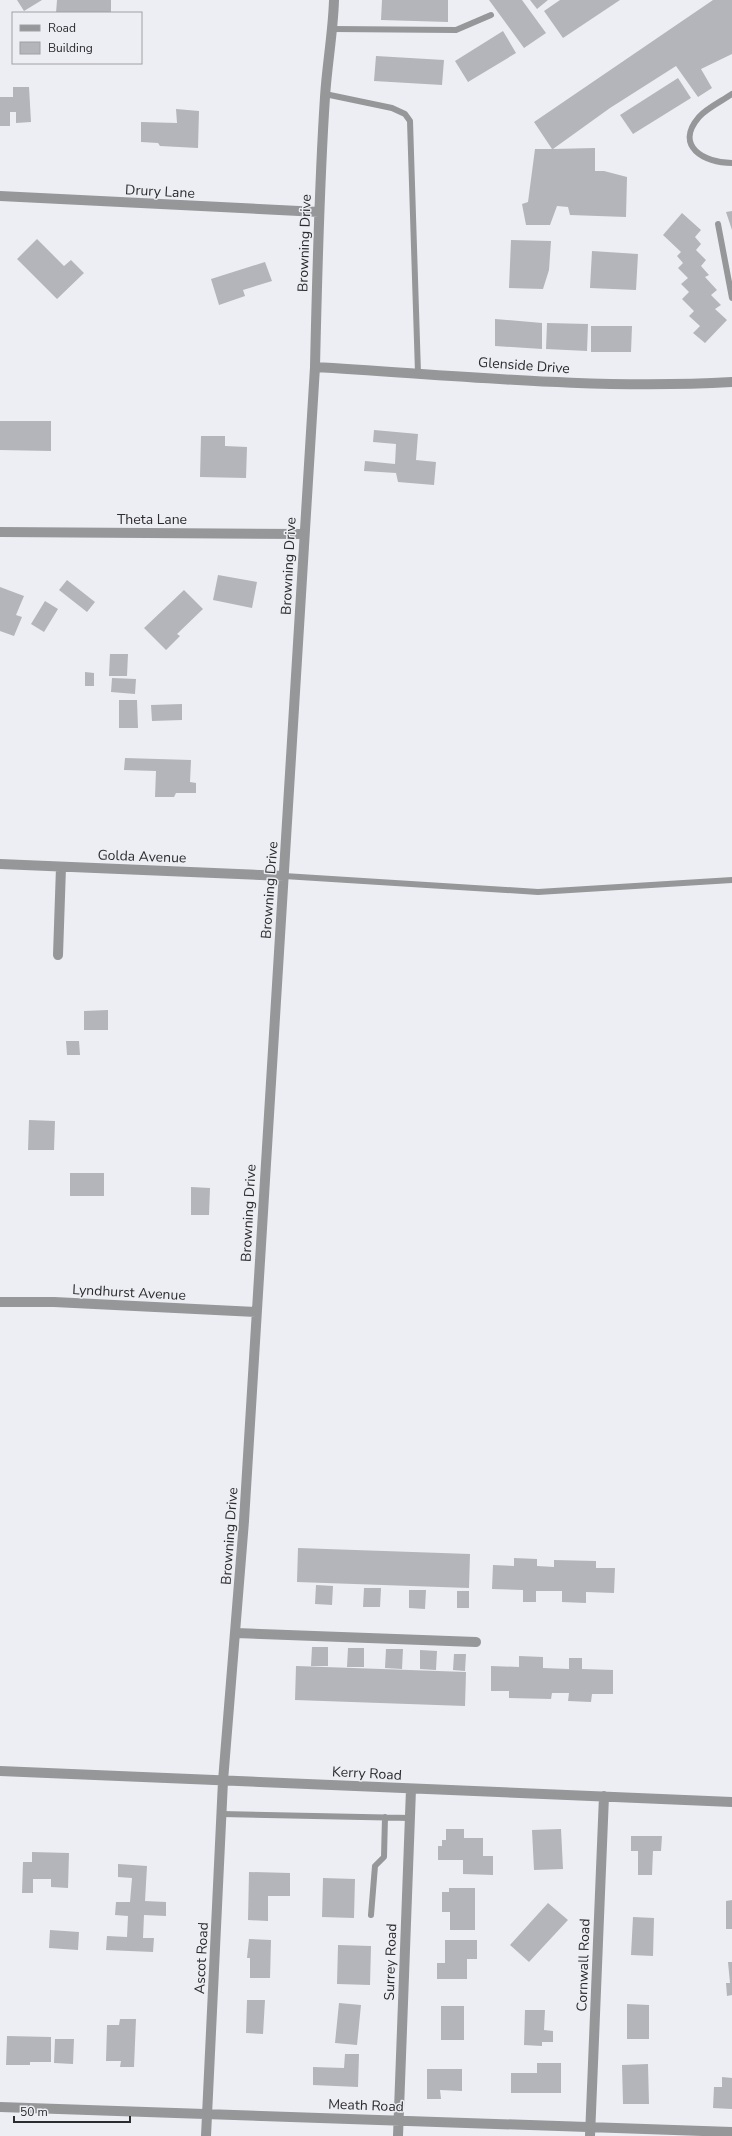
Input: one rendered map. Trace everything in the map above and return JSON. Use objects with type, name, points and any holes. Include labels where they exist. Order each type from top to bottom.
[{"type":"street","name":"Browning Drive","points":[[223,1780],[236,1633],[284,876],[303,534],[315,367],[319,212],[325,94],[333,29],[334,0]]},
{"type":"street","name":"Drury Lane","points":[[0,196],[319,212]]},
{"type":"street","name":"Glenside Drive","points":[[315,367],[602,384],[693,384],[732,382]]},
{"type":"street","name":"Theta Lane","points":[[0,532],[303,534]]},
{"type":"street","name":"Golda Avenue","points":[[0,864],[284,876]]},
{"type":"street","points":[[58,955],[61,867]]},
{"type":"street","name":"Lyndhurst Avenue","points":[[0,1302],[54,1302],[256,1312]]},
{"type":"street","points":[[236,1633],[476,1642]]},
{"type":"street","name":"Kerry Road","points":[[0,1771],[732,1802]]},
{"type":"street","name":"Ascot Road","points":[[206,2136],[223,1780]]},
{"type":"street","name":"Surrey Road","points":[[398,2136],[411,1789]]},
{"type":"street","name":"Cornwall Road","points":[[590,2132],[604,1796]]},
{"type":"street","name":"Meath Road","points":[[0,2107],[399,2120],[590,2132],[732,2132]]},
{"type":"lane","points":[[333,29],[456,30],[490,15]]},
{"type":"lane","points":[[325,94],[392,108],[406,114],[410,121],[418,372]]},
{"type":"lane","points":[[732,94],[700,116],[691,128],[690,142],[696,154],[719,163],[732,164]]},
{"type":"lane","points":[[718,224],[732,298]]},
{"type":"lane","points":[[284,876],[538,892],[732,880]]},
{"type":"lane","points":[[222,1814],[410,1818]]},
{"type":"lane","points":[[370,1915],[375,1866],[384,1857],[385,1817]]},
{"type":"building","points":[[17,0],[42,0],[24,11]]},
{"type":"building","points":[[57,0],[111,0],[111,12],[56,12]]},
{"type":"building","points":[[382,0],[448,0],[448,22],[381,20]]},
{"type":"building","points":[[489,0],[522,0],[546,33],[524,48]]},
{"type":"building","points":[[530,0],[548,0],[537,9]]},
{"type":"building","points":[[560,0],[620,0],[563,38],[544,11]]},
{"type":"building","points":[[713,0],[732,0],[732,54],[701,69],[712,88],[698,97],[676,66],[610,108],[553,149],[595,148],[595,171],[604,171],[627,177],[626,217],[570,215],[568,207],[557,206],[550,225],[526,225],[522,204],[528,202],[535,149],[552,149],[534,122]]},
{"type":"building","points":[[503,31],[516,53],[468,82],[455,61]]},
{"type":"building","points":[[376,56],[444,60],[442,85],[374,81]]},
{"type":"building","points":[[678,78],[691,98],[633,134],[620,115]]},
{"type":"building","points":[[13,87],[29,87],[31,122],[16,123],[16,112],[10,112],[10,126],[0,126],[0,97],[13,97]]},
{"type":"building","points":[[176,109],[199,111],[198,148],[160,146],[158,143],[141,142],[141,122],[177,123]]},
{"type":"building","points":[[732,211],[732,230],[726,212]]},
{"type":"building","points":[[682,213],[701,230],[695,237],[701,244],[696,250],[706,260],[701,266],[709,275],[705,277],[717,290],[711,295],[721,305],[715,309],[727,320],[705,343],[693,333],[700,326],[689,316],[694,311],[682,299],[689,292],[681,284],[688,278],[678,268],[683,263],[677,256],[681,252],[663,235]]},
{"type":"building","points":[[37,239],[64,266],[71,260],[84,273],[57,299],[17,259]]},
{"type":"building","points":[[511,240],[551,241],[549,270],[543,289],[509,288]]},
{"type":"building","points":[[592,251],[638,254],[636,290],[590,288]]},
{"type":"building","points":[[265,262],[272,281],[243,290],[245,296],[219,305],[211,279]]},
{"type":"building","points":[[495,319],[542,323],[542,349],[495,346]]},
{"type":"building","points":[[547,323],[588,324],[587,351],[546,349]]},
{"type":"building","points":[[591,326],[632,326],[631,352],[591,352]]},
{"type":"building","points":[[0,421],[51,421],[51,451],[0,450]]},
{"type":"building","points":[[374,430],[418,434],[416,460],[436,462],[434,485],[398,482],[396,473],[364,471],[365,461],[395,464],[396,444],[373,442]]},
{"type":"building","points":[[201,436],[225,436],[225,446],[247,447],[246,478],[200,477]]},
{"type":"building","points":[[218,575],[257,582],[252,608],[213,600]]},
{"type":"building","points":[[67,580],[95,602],[87,612],[59,590]]},
{"type":"building","points":[[0,587],[24,596],[16,615],[22,617],[14,636],[0,631]]},
{"type":"building","points":[[184,590],[203,609],[177,634],[180,636],[166,650],[144,628]]},
{"type":"building","points":[[45,601],[58,609],[44,632],[31,624]]},
{"type":"building","points":[[110,654],[128,654],[127,676],[109,676]]},
{"type":"building","points":[[85,672],[94,673],[94,686],[85,686]]},
{"type":"building","points":[[112,678],[136,679],[135,694],[111,692]]},
{"type":"building","points":[[119,700],[137,700],[138,728],[119,728]]},
{"type":"building","points":[[182,704],[182,720],[152,721],[151,705]]},
{"type":"building","points":[[125,758],[191,760],[190,782],[196,783],[196,793],[176,793],[174,797],[155,797],[156,771],[124,770]]},
{"type":"building","points":[[108,1010],[108,1030],[84,1030],[84,1011]]},
{"type":"building","points":[[66,1041],[79,1041],[80,1055],[67,1055]]},
{"type":"building","points":[[29,1120],[55,1121],[54,1150],[28,1150]]},
{"type":"building","points":[[70,1173],[104,1173],[104,1196],[70,1196]]},
{"type":"building","points":[[191,1187],[210,1188],[209,1215],[191,1215]]},
{"type":"building","points":[[298,1548],[470,1554],[469,1588],[297,1582]]},
{"type":"building","points":[[514,1558],[537,1559],[537,1566],[554,1567],[554,1560],[596,1561],[596,1568],[615,1568],[614,1593],[586,1592],[586,1603],[562,1602],[562,1591],[536,1591],[536,1602],[523,1602],[523,1590],[492,1589],[493,1565],[514,1566]]},
{"type":"building","points":[[316,1585],[333,1586],[332,1605],[315,1604]]},
{"type":"building","points":[[364,1588],[381,1588],[380,1607],[363,1607]]},
{"type":"building","points":[[409,1590],[426,1590],[425,1609],[409,1608]]},
{"type":"building","points":[[457,1591],[469,1591],[469,1608],[457,1608]]},
{"type":"building","points":[[312,1647],[328,1647],[328,1666],[311,1666]]},
{"type":"building","points":[[348,1648],[364,1648],[364,1667],[347,1667]]},
{"type":"building","points":[[386,1649],[403,1649],[402,1669],[385,1668]]},
{"type":"building","points":[[420,1650],[437,1651],[436,1670],[420,1669]]},
{"type":"building","points":[[454,1654],[466,1654],[465,1671],[453,1670]]},
{"type":"building","points":[[519,1656],[543,1657],[543,1668],[569,1669],[569,1658],[582,1658],[582,1669],[613,1670],[613,1694],[592,1694],[591,1702],[568,1701],[569,1693],[552,1693],[551,1699],[509,1698],[509,1691],[491,1691],[491,1666],[519,1667]]},
{"type":"building","points":[[296,1666],[466,1672],[465,1706],[295,1700]]},
{"type":"building","points":[[446,1829],[464,1829],[464,1838],[483,1838],[483,1856],[493,1856],[493,1875],[463,1874],[463,1860],[438,1860],[438,1846],[442,1846],[442,1840],[446,1840]]},
{"type":"building","points":[[561,1829],[563,1869],[534,1870],[532,1830]]},
{"type":"building","points":[[631,1836],[662,1836],[661,1851],[653,1851],[652,1875],[638,1875],[638,1851],[631,1851]]},
{"type":"building","points":[[32,1852],[69,1853],[68,1888],[51,1887],[51,1879],[33,1879],[33,1893],[22,1893],[23,1862],[32,1862]]},
{"type":"building","points":[[118,1864],[147,1866],[145,1901],[166,1902],[166,1916],[144,1915],[143,1938],[154,1938],[153,1952],[106,1950],[107,1936],[127,1937],[128,1916],[115,1915],[116,1902],[130,1902],[132,1878],[118,1877]]},
{"type":"building","points":[[249,1872],[290,1873],[290,1896],[268,1896],[268,1921],[248,1920]]},
{"type":"building","points":[[323,1878],[355,1879],[354,1918],[322,1917]]},
{"type":"building","points":[[449,1888],[475,1888],[475,1930],[450,1930],[450,1912],[442,1912],[442,1892],[449,1892]]},
{"type":"building","points":[[732,1900],[732,1929],[726,1929],[726,1901]]},
{"type":"building","points":[[548,1903],[568,1920],[529,1962],[510,1945]]},
{"type":"building","points":[[633,1917],[654,1918],[653,1956],[631,1955]]},
{"type":"building","points":[[50,1930],[79,1932],[78,1950],[49,1948]]},
{"type":"building","points":[[249,1939],[271,1940],[270,1978],[250,1978],[250,1958],[247,1958]]},
{"type":"building","points":[[445,1940],[477,1940],[477,1959],[467,1959],[467,1979],[437,1979],[437,1963],[445,1963]]},
{"type":"building","points":[[338,1945],[371,1946],[370,1985],[337,1984]]},
{"type":"building","points":[[728,1962],[732,1962],[732,1995],[727,1996],[726,1983],[730,1983]]},
{"type":"building","points":[[247,2000],[265,2000],[263,2034],[246,2033]]},
{"type":"building","points":[[339,2003],[361,2005],[357,2045],[335,2043]]},
{"type":"building","points":[[627,2004],[649,2005],[649,2039],[627,2039]]},
{"type":"building","points":[[441,2006],[464,2006],[464,2040],[441,2040]]},
{"type":"building","points":[[525,2010],[545,2010],[544,2030],[553,2031],[553,2042],[542,2042],[542,2046],[524,2045]]},
{"type":"building","points":[[120,2019],[136,2019],[134,2067],[120,2067],[121,2061],[106,2061],[107,2025],[119,2025]]},
{"type":"building","points":[[7,2036],[51,2037],[51,2062],[30,2062],[30,2065],[6,2065]]},
{"type":"building","points":[[55,2039],[74,2039],[73,2064],[54,2063]]},
{"type":"building","points":[[345,2054],[359,2054],[358,2087],[313,2085],[313,2067],[344,2068]]},
{"type":"building","points":[[537,2063],[561,2063],[561,2093],[511,2093],[511,2073],[537,2073]]},
{"type":"building","points":[[648,2064],[649,2104],[623,2104],[622,2065]]},
{"type":"building","points":[[427,2069],[462,2069],[462,2091],[440,2090],[441,2099],[427,2099]]},
{"type":"building","points":[[722,2077],[732,2078],[732,2109],[713,2108],[714,2087],[722,2087]]}]
